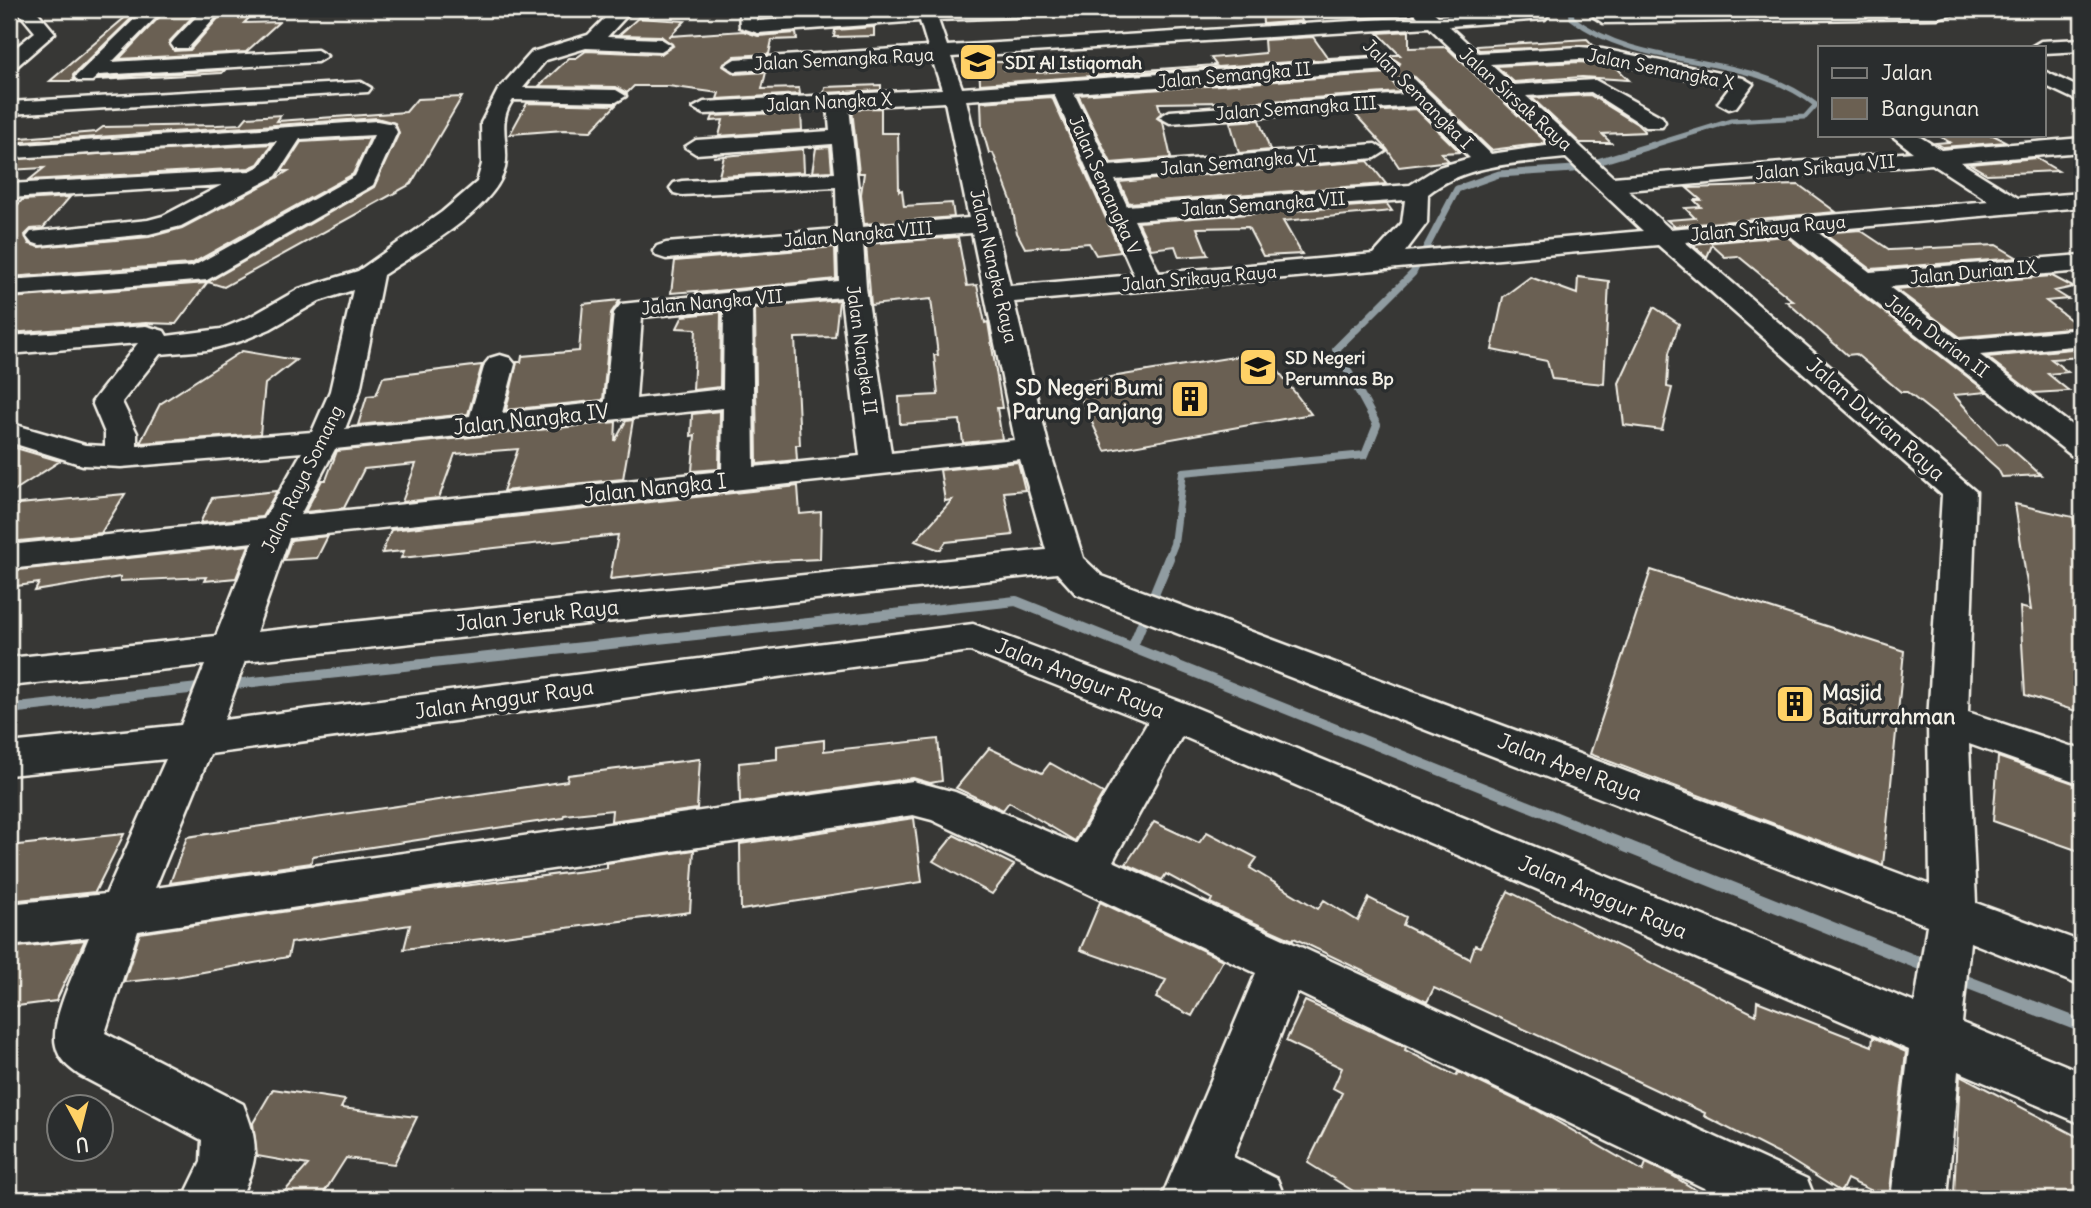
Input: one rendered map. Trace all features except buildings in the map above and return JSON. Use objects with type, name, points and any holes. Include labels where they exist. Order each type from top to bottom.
[{"type":"street","points":[[9,64],[46,33],[25,9]]},
{"type":"street","points":[[181,44],[214,9]]},
{"type":"street","points":[[151,346],[208,341],[231,334],[260,323],[309,295],[368,276],[380,264],[451,216],[488,185],[494,164],[492,123],[505,94],[539,56],[595,39],[624,9]]},
{"type":"street","points":[[749,17],[1084,9]]},
{"type":"street","name":"Jalan Semangka I","points":[[1335,9],[1486,162]]},
{"type":"street","points":[[1600,13],[1937,13],[1951,9]]},
{"type":"street","points":[[11,153],[61,104],[91,69],[116,48],[145,12]]},
{"type":"street","name":"Jalan Nangka Raya","points":[[926,12],[954,95],[1001,295],[1033,448],[1066,560]]},
{"type":"street","points":[[1600,13],[1634,36]]},
{"type":"street","name":"Jalan Semangka Raya","points":[[735,65],[941,54],[1350,25],[1426,15],[1539,15]]},
{"type":"street","name":"Jalan Sirsak Raya","points":[[1426,15],[1592,168]]},
{"type":"street","points":[[116,48],[271,39]]},
{"type":"street","points":[[583,42],[661,45]]},
{"type":"street","points":[[2046,47],[2082,45]]},
{"type":"street","name":"Jalan Semangka X","points":[[1471,59],[1580,53],[1602,55],[1743,84],[1729,103]]},
{"type":"street","points":[[91,69],[317,56]]},
{"type":"street","name":"Jalan Semangka II","points":[[954,95],[1388,64]]},
{"type":"street","points":[[1148,82],[1198,166]]},
{"type":"street","points":[[2049,82],[2082,83]]},
{"type":"street","points":[[2049,82],[2082,97]]},
{"type":"street","points":[[1508,90],[1595,86],[1657,100]]},
{"type":"street","points":[[1595,86],[1654,122]]},
{"type":"street","name":"Jalan Semangka V","points":[[1061,87],[1150,282]]},
{"type":"street","points":[[9,108],[361,88]]},
{"type":"street","points":[[505,94],[616,96]]},
{"type":"street","name":"Jalan Nangka X","points":[[704,108],[954,95]]},
{"type":"street","name":"Jalan Semangka III","points":[[1170,117],[1422,99]]},
{"type":"street","name":"Jalan Nangka II","points":[[838,102],[847,179],[853,288],[877,464]]},
{"type":"street","points":[[1334,104],[1412,192],[1420,211],[1417,222],[1389,260]]},
{"type":"street","points":[[9,288],[198,274],[365,180],[386,132],[385,129],[377,128],[11,153]]},
{"type":"street","points":[[22,256],[162,224],[261,176],[268,171],[293,133]]},
{"type":"street","points":[[1904,136],[2012,205]]},
{"type":"street","points":[[1999,136],[2024,150]]},
{"type":"street","points":[[696,147],[843,137]]},
{"type":"street","name":"Jalan Srikaya VII","points":[[1412,192],[1435,177],[1486,162],[1592,168],[1939,158],[2082,145]]},
{"type":"street","name":"Jalan Semangka VI","points":[[1102,174],[1375,151]]},
{"type":"street","name":"Jalan Durian Raya","points":[[1592,168],[1665,238],[1959,492],[1948,721],[1944,977],[1919,1199]]},
{"type":"street","points":[[9,191],[261,176]]},
{"type":"street","name":"Jalan Nangka VIII","points":[[666,251],[733,216],[847,179]]},
{"type":"street","points":[[22,256],[82,186]]},
{"type":"street","name":"Jalan Nangka VIII","points":[[682,188],[733,216],[848,234],[985,224]]},
{"type":"street","name":"Jalan Semangka VII","points":[[1117,214],[1412,192]]},
{"type":"street","name":"Jalan Srikaya Raya","points":[[1001,295],[2082,200]]},
{"type":"street","name":"Jalan Durian II","points":[[1792,225],[2082,447]]},
{"type":"street","name":"Jalan Durian IX","points":[[1864,281],[2082,263]]},
{"type":"street","name":"Jalan Raya Somang","points":[[211,1199],[228,1166],[232,1140],[224,1123],[81,1046],[79,1029],[121,913],[199,731],[276,528],[324,441],[345,391],[368,276]]},
{"type":"street","name":"Jalan Nangka VII","points":[[620,410],[628,313],[638,308],[853,288]]},
{"type":"street","points":[[738,300],[738,479]]},
{"type":"street","points":[[9,345],[146,334],[154,337],[151,346],[107,402],[121,433],[121,457]]},
{"type":"street","points":[[1954,349],[2082,337]]},
{"type":"street","points":[[484,423],[500,364]]},
{"type":"street","name":"Jalan Nangka IV","points":[[324,441],[738,397]]},
{"type":"street","points":[[2050,422],[2082,419]]},
{"type":"street","points":[[9,432],[83,455],[121,457],[324,441]]},
{"type":"street","name":"Jalan Nangka I","points":[[9,557],[1033,448]]},
{"type":"street","name":"Jalan Apel Raya","points":[[1066,560],[1075,573],[1089,585],[1168,615],[1944,977],[2082,964]]},
{"type":"street","name":"Jalan Jeruk Raya","points":[[9,672],[228,652],[1066,560]]},
{"type":"street","name":"Jalan Anggur Raya","points":[[9,759],[199,731],[973,637],[1173,715],[1944,977],[2082,1098]]},
{"type":"street","points":[[1085,869],[1173,715]]},
{"type":"street","points":[[1948,721],[2082,767]]},
{"type":"street","points":[[9,925],[121,913],[913,797],[940,804],[1085,869],[1787,1199]]},
{"type":"street","points":[[1257,1199],[1195,1185],[1284,963]]},
{"type":"waterway","points":[[1571,9],[1572,18],[1600,35],[1630,47],[1758,76],[1788,87],[1816,105],[1805,117],[1731,121],[1647,147]]},
{"type":"waterway","points":[[9,34],[9,39]]},
{"type":"waterway","points":[[1356,330],[1413,273],[1457,189],[1499,174],[1574,169],[1653,145]]},
{"type":"waterway","points":[[1168,559],[1174,544],[1183,472],[1365,455],[1377,425],[1336,349],[1357,328]]},
{"type":"waterway","points":[[1132,647],[1169,558]]},
{"type":"waterway","points":[[225,685],[1016,601],[1132,647]]},
{"type":"waterway","points":[[1132,647],[1631,847]]},
{"type":"waterway","points":[[9,709],[207,687]]},
{"type":"waterway","points":[[1626,846],[1934,969]]},
{"type":"waterway","points":[[1954,977],[2082,1026]]},
{"type":"place","name":"SDI Al Istiqomah","points":[[978,62]]},
{"type":"place","name":"SD Negeri Perumnas Bp","points":[[1258,367]]},
{"type":"place","name":"SD Negeri Bumi Parung Panjang","points":[[1190,399]]},
{"type":"place","name":"Masjid Baiturrahman","points":[[1795,704]]}]
